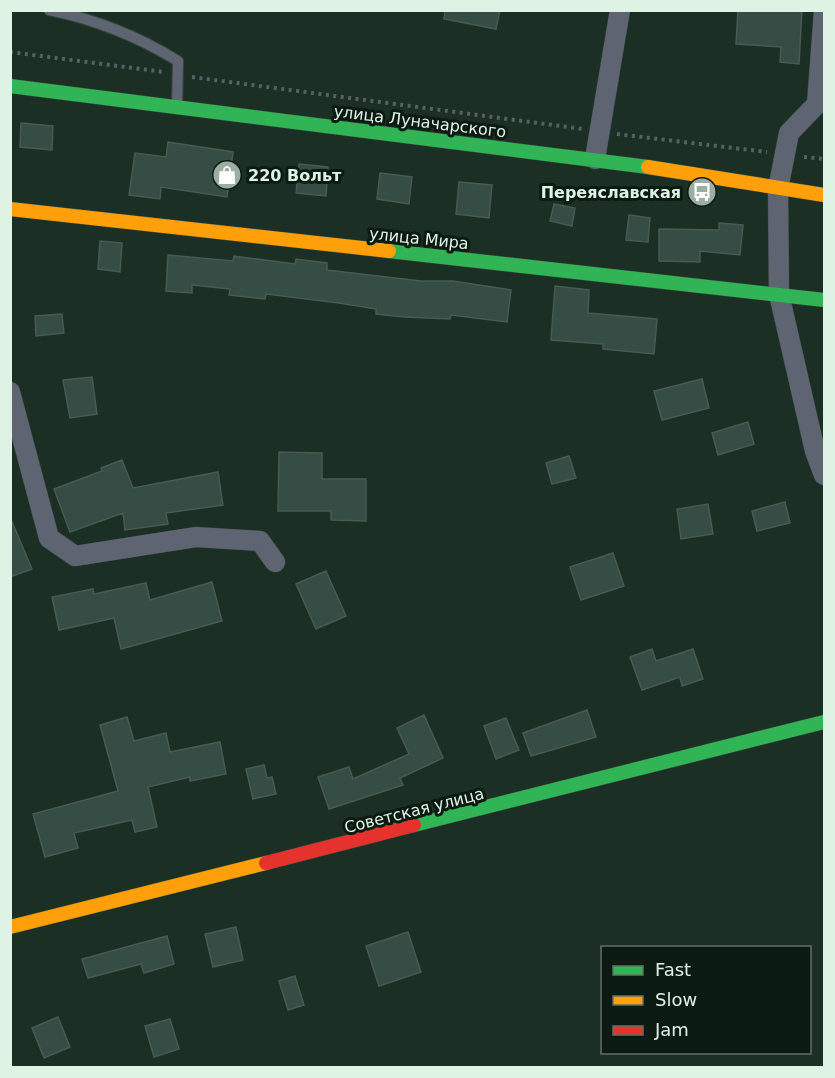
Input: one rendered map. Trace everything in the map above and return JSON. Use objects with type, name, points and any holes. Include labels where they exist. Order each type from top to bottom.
[{"type":"main road","name":"улица Луначарского","points":[[10,86],[595,159],[825,195]]},
{"type":"main road","name":"улица Мира","points":[[10,209],[825,300]]},
{"type":"main road","name":"Советская улица","points":[[10,927],[825,722]]},
{"type":"street","points":[[595,159],[620,10]]},
{"type":"street","points":[[824,10],[817,104],[789,133],[778,189],[779,294],[815,452],[825,475]]},
{"type":"street","points":[[10,392],[49,538],[57,545],[75,556],[196,537],[260,541],[275,562]]},
{"type":"lane","points":[[49,10],[71,15],[149,43],[178,61],[177,107]]},
{"type":"path","points":[[10,52],[825,159]]},
{"type":"building","points":[[445,10],[500,10],[496,29],[444,19]]},
{"type":"building","points":[[738,10],[802,10],[799,64],[780,62],[781,47],[736,44]]},
{"type":"building","points":[[21,123],[53,126],[52,150],[20,147]]},
{"type":"building","points":[[168,142],[233,152],[227,197],[161,187],[160,199],[129,195],[135,153],[166,157]]},
{"type":"building","points":[[299,164],[328,167],[326,196],[296,193]]},
{"type":"building","points":[[380,173],[412,177],[409,204],[377,199]]},
{"type":"building","points":[[459,182],[492,185],[489,218],[456,214]]},
{"type":"building","points":[[554,204],[575,208],[572,226],[550,221]]},
{"type":"building","points":[[629,215],[650,218],[648,242],[626,240]]},
{"type":"building","points":[[719,223],[743,225],[740,255],[700,251],[700,262],[659,261],[659,229],[719,230]]},
{"type":"building","points":[[100,241],[122,243],[120,272],[98,269]]},
{"type":"building","points":[[168,255],[233,261],[234,256],[295,264],[296,259],[327,263],[327,270],[421,281],[453,281],[511,290],[507,322],[451,315],[450,319],[376,314],[376,309],[339,303],[266,294],[265,299],[229,295],[230,289],[192,285],[192,293],[166,291]]},
{"type":"building","points":[[555,286],[589,290],[588,313],[657,319],[654,354],[603,349],[603,344],[551,340]]},
{"type":"building","points":[[62,314],[64,333],[36,336],[35,316]]},
{"type":"building","points":[[92,377],[97,414],[70,418],[63,380]]},
{"type":"building","points":[[702,379],[709,408],[662,420],[654,391]]},
{"type":"building","points":[[748,422],[754,444],[718,455],[712,433]]},
{"type":"building","points":[[279,452],[322,453],[322,479],[366,479],[366,521],[331,520],[331,511],[278,511]]},
{"type":"building","points":[[569,456],[576,478],[552,484],[546,463]]},
{"type":"building","points":[[122,460],[133,488],[218,472],[223,505],[166,513],[168,524],[125,530],[123,513],[70,532],[54,489],[102,471],[101,468]]},
{"type":"building","points":[[785,502],[790,523],[757,531],[752,511]]},
{"type":"building","points":[[708,504],[713,534],[681,539],[677,509]]},
{"type":"building","points":[[10,517],[32,569],[10,577]]},
{"type":"building","points":[[613,553],[624,586],[581,600],[570,567]]},
{"type":"building","points":[[326,571],[346,616],[316,629],[296,584]]},
{"type":"building","points":[[212,582],[222,621],[121,649],[114,618],[59,630],[52,597],[93,589],[94,594],[146,583],[150,600]]},
{"type":"building","points":[[652,649],[656,661],[693,649],[703,679],[682,686],[680,677],[642,690],[630,657]]},
{"type":"building","points":[[587,710],[596,737],[531,756],[523,733]]},
{"type":"building","points":[[424,715],[443,758],[400,778],[403,785],[329,809],[318,777],[349,767],[353,779],[409,754],[397,728]]},
{"type":"building","points":[[127,717],[134,741],[166,733],[170,752],[220,742],[226,774],[190,781],[190,777],[148,787],[157,827],[135,832],[132,820],[74,833],[78,848],[45,857],[33,814],[118,791],[100,725]]},
{"type":"building","points":[[506,718],[519,750],[496,759],[484,726]]},
{"type":"building","points":[[264,765],[267,778],[272,777],[276,794],[253,799],[246,769]]},
{"type":"building","points":[[236,927],[243,960],[213,967],[205,934]]},
{"type":"building","points":[[408,932],[421,972],[379,986],[366,946]]},
{"type":"building","points":[[167,936],[174,964],[144,973],[141,964],[88,978],[82,959]]},
{"type":"building","points":[[295,976],[304,1005],[288,1010],[279,981]]},
{"type":"building","points":[[58,1017],[70,1047],[44,1058],[32,1028]]},
{"type":"building","points":[[170,1019],[179,1049],[154,1057],[145,1026]]},
{"type":"traffic: fast","points":[[10,86],[648,167]]},
{"type":"traffic: fast","points":[[389,251],[824,300]]},
{"type":"traffic: fast","points":[[414,825],[824,722]]},
{"type":"traffic: slow","points":[[648,167],[824,195]]},
{"type":"traffic: slow","points":[[10,209],[389,251]]},
{"type":"traffic: slow","points":[[10,927],[266,863]]},
{"type":"traffic: jam","points":[[266,863],[414,825]]},
{"type":"place","name":"220 Вольт","points":[[227,175]]},
{"type":"place","name":"Переяславская","points":[[702,192]]}]
